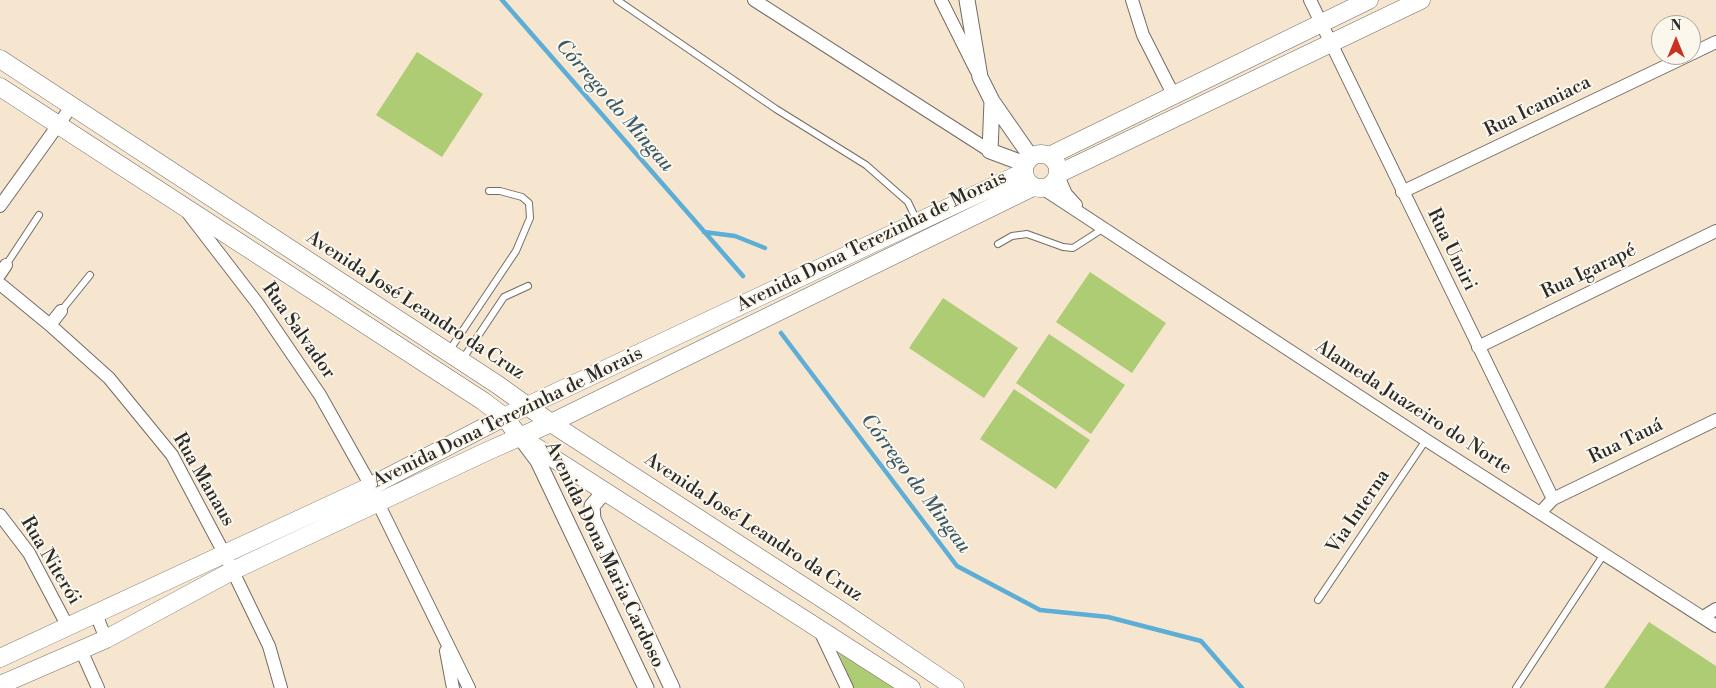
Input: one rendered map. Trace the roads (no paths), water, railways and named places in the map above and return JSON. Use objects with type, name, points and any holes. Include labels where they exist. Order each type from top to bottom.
[{"type":"main road","points":[[1049,156],[1369,0]]},
{"type":"main road","points":[[1058,175],[1057,164],[1049,156],[1040,154],[1027,164],[1026,181],[1038,188],[1052,184],[1058,175],[1421,0]]},
{"type":"main road","name":"Avenida José Leandro da Cruz","points":[[0,59],[455,357],[552,423],[843,612],[955,688]]},
{"type":"main road","points":[[0,87],[504,417]]},
{"type":"main road","name":"Avenida Dona Terezinha de Morais","points":[[0,658],[371,486],[504,417],[918,222],[1027,164]]},
{"type":"main road","name":"Avenida Dona Terezinha de Morais","points":[[0,686],[106,639],[232,571],[552,423],[1038,188]]},
{"type":"main road","name":"Avenida Dona Maria Cardoso","points":[[504,417],[520,437]]},
{"type":"main road","points":[[520,437],[818,626],[911,688]]},
{"type":"street","points":[[754,0],[990,151],[1027,164]]},
{"type":"street","points":[[941,0],[992,102],[1027,164]]},
{"type":"street","points":[[967,0],[980,77]]},
{"type":"street","points":[[1132,0],[1143,35],[1173,94]]},
{"type":"street","name":"Rua Umiri","points":[[1310,0],[1402,192],[1553,498]]},
{"type":"street","name":"Rua Icamiaca","points":[[1701,50],[1716,42]]},
{"type":"street","name":"Rua Icamiaca","points":[[1402,192],[1669,65]]},
{"type":"street","points":[[990,151],[992,102]]},
{"type":"street","points":[[0,206],[71,107]]},
{"type":"street","name":"Alameda Juazeiro do Norte","points":[[1058,175],[1066,194],[1091,219]]},
{"type":"street","name":"Alameda Juazeiro do Norte","points":[[1038,188],[1091,219],[1426,440],[1716,626]]},
{"type":"street","name":"Rua Salvador","points":[[182,205],[258,304],[310,380],[371,486]]},
{"type":"street","name":"Rua Igarapé","points":[[1478,347],[1716,231]]},
{"type":"street","name":"Rua Manaus","points":[[0,284],[110,378],[172,455],[224,553],[268,646],[281,688]]},
{"type":"street","points":[[50,325],[62,311]]},
{"type":"street","name":"Rua Tauá","points":[[1553,498],[1716,420]]},
{"type":"street","name":"Avenida Dona Maria Cardoso","points":[[520,437],[538,461],[646,688]]},
{"type":"street","name":"Avenida Dona Maria Cardoso","points":[[605,491],[592,506],[593,519],[672,688]]},
{"type":"street","points":[[1540,513],[1553,498]]},
{"type":"street","points":[[378,504],[469,688]]},
{"type":"street","name":"Rua Niterói","points":[[0,514],[29,553],[68,627]]},
{"type":"street","points":[[1703,617],[1716,609]]},
{"type":"street","points":[[96,614],[106,639]]},
{"type":"street","points":[[818,626],[848,688]]},
{"type":"street","points":[[444,637],[453,688]]},
{"type":"street","points":[[81,650],[98,688]]},
{"type":"lane","points":[[617,0],[776,109],[866,165],[908,202],[918,222]]},
{"type":"lane","points":[[455,357],[516,250],[530,218],[529,202],[522,197],[500,191],[489,191]]},
{"type":"lane","points":[[3,269],[39,215]]},
{"type":"lane","points":[[998,244],[1012,236],[1027,234],[1063,247],[1074,248],[1104,228]]},
{"type":"lane","points":[[62,311],[90,275]]},
{"type":"lane","points":[[455,357],[504,297],[528,286]]},
{"type":"lane","name":"Via Interna","points":[[1318,600],[1426,440]]},
{"type":"lane","points":[[1516,688],[1604,554]]},
{"type":"waterway","name":"Córrego do Mingau","points":[[502,0],[743,276]]},
{"type":"waterway","name":"Córrego do Mingau","points":[[704,232],[735,236],[765,248]]},
{"type":"waterway","name":"Córrego do Mingau","points":[[781,333],[957,566],[1040,610],[1108,617],[1201,641],[1242,688]]}]
